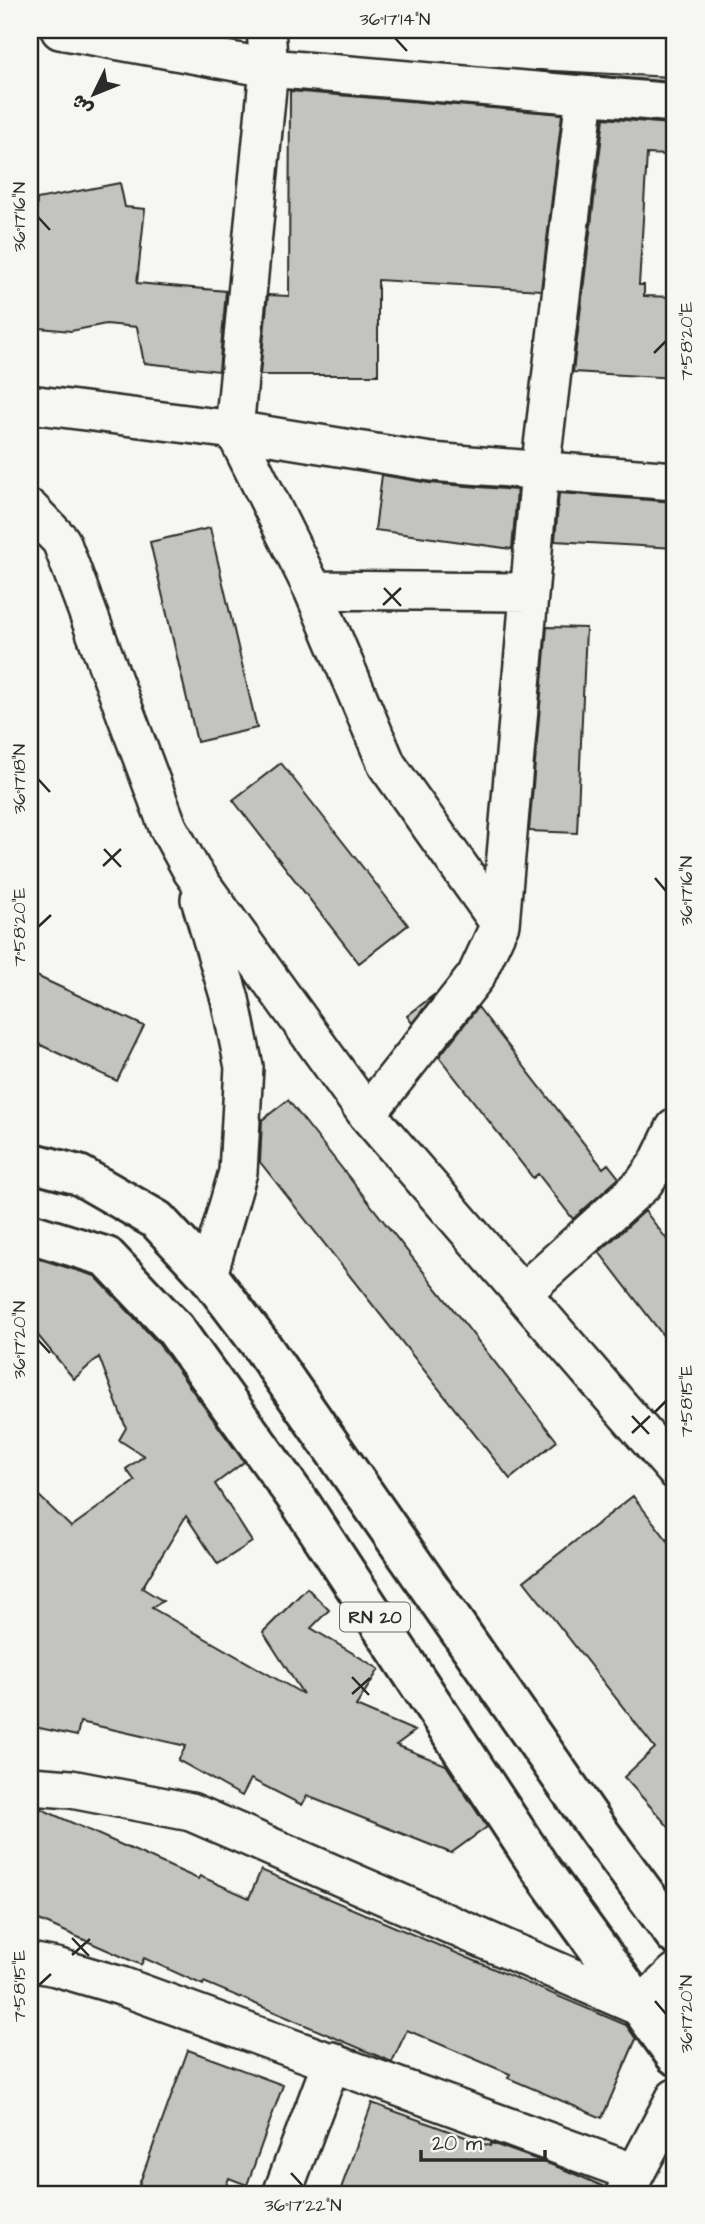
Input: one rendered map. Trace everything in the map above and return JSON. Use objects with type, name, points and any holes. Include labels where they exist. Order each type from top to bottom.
[{"type":"main road","name":"RN 20","points":[[30,1162],[79,1175],[157,1220],[208,1275],[261,1345],[585,1811],[675,1935]]},
{"type":"main road","name":"RN 20","points":[[30,1233],[107,1257],[175,1329],[301,1504],[540,1868],[675,2055]]},
{"type":"street","points":[[60,30],[269,68],[675,103]]},
{"type":"street","points":[[266,30],[269,68],[233,430],[313,590],[387,765],[500,924]]},
{"type":"street","points":[[367,1114],[476,976],[500,924],[540,471],[585,96]]},
{"type":"street","points":[[30,404],[233,430],[431,462],[675,481]]},
{"type":"street","points":[[30,509],[61,541],[168,827],[192,871],[367,1114],[675,1470]]},
{"type":"street","points":[[313,590],[529,593]]},
{"type":"street","points":[[192,871],[230,999],[244,1067],[238,1172],[208,1275]]},
{"type":"street","points":[[522,1293],[643,1184],[658,1163],[675,1128]]},
{"type":"street","points":[[30,1786],[71,1789],[191,1812],[640,2007],[675,1973]]},
{"type":"street","points":[[30,1962],[121,1986],[332,2061],[630,2184],[675,2098]]},
{"type":"street","points":[[282,2194],[332,2061]]},
{"type":"building","points":[[535,70],[671,77],[671,82]]},
{"type":"building","points":[[290,91],[562,114],[541,290],[378,280],[378,375],[260,375],[268,295],[289,296]]},
{"type":"building","points":[[604,118],[669,124],[668,155],[647,154],[639,285],[644,285],[644,296],[675,297],[675,378],[573,372]]},
{"type":"building","points":[[120,183],[125,207],[145,209],[137,283],[226,291],[219,371],[144,363],[137,327],[106,324],[71,331],[30,327],[30,215],[36,214],[37,199]]},
{"type":"building","points":[[382,475],[429,483],[517,490],[512,549],[375,530]]},
{"type":"building","points":[[559,493],[675,502],[675,548],[555,541]]},
{"type":"building","points":[[210,528],[257,728],[197,742],[150,542]]},
{"type":"building","points":[[547,627],[586,628],[577,833],[529,831]]},
{"type":"building","points":[[281,763],[408,925],[359,963],[233,800]]},
{"type":"building","points":[[30,973],[144,1026],[117,1081],[30,1040]]},
{"type":"building","points":[[435,994],[412,1023],[407,1016]]},
{"type":"building","points":[[478,1007],[603,1168],[608,1164],[619,1178],[573,1219],[538,1174],[533,1178],[439,1057]]},
{"type":"building","points":[[288,1100],[557,1441],[510,1479],[260,1162],[262,1120]]},
{"type":"building","points":[[645,1211],[675,1250],[675,1351],[599,1252]]},
{"type":"building","points":[[30,1256],[95,1276],[158,1343],[244,1462],[215,1484],[252,1542],[218,1564],[186,1516],[142,1588],[163,1601],[152,1608],[303,1694],[263,1632],[307,1588],[329,1610],[311,1628],[379,1669],[356,1706],[415,1731],[396,1745],[446,1765],[487,1827],[451,1853],[307,1796],[302,1805],[251,1779],[242,1796],[178,1760],[186,1746],[80,1722],[77,1736],[30,1726],[30,1487],[71,1527],[135,1481],[126,1469],[144,1456],[119,1440],[126,1428],[99,1357],[74,1379],[30,1326]]},
{"type":"building","points":[[633,1496],[675,1550],[675,1834],[624,1777],[655,1748],[524,1581]]},
{"type":"building","points":[[30,1807],[39,1808],[198,1879],[200,1876],[249,1898],[261,1870],[626,2025],[636,2039],[602,2118],[508,2078],[510,2074],[407,2030],[392,2062],[144,1958],[141,1965],[30,1916]]},
{"type":"building","points":[[188,2050],[283,2085],[247,2185],[229,2178],[223,2194],[165,2194],[139,2185]]},
{"type":"building","points":[[372,2103],[490,2146],[491,2143],[563,2169],[605,2187],[604,2194],[339,2194]]}]
